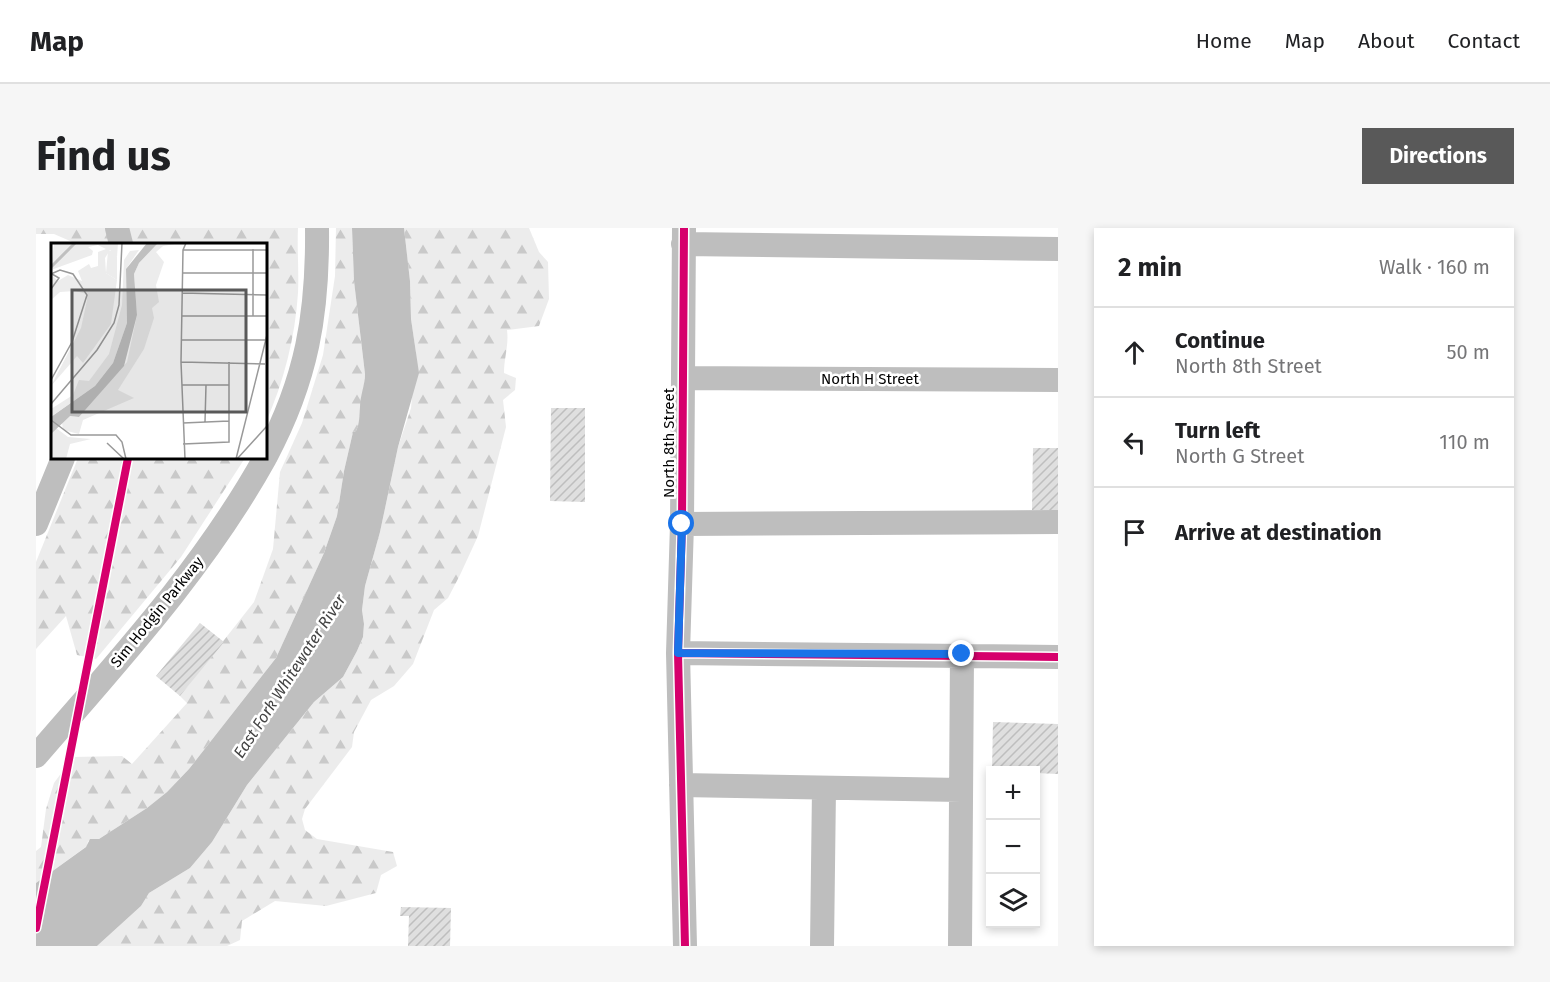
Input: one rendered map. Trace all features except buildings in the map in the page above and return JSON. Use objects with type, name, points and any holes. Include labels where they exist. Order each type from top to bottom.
[{"type":"street","points":[[117,228],[121,243]]},
{"type":"street","name":"Sim Hodgin Parkway","points":[[267,453],[294,396],[309,343],[316,286],[317,228]]},
{"type":"street","points":[[683,236],[1058,249]]},
{"type":"street","name":"North 8th Street","points":[[683,236],[682,524],[678,653],[685,946]]},
{"type":"street","name":"North H Street","points":[[683,378],[1058,380]]},
{"type":"street","points":[[36,524],[63,459]]},
{"type":"street","name":"Sim Hodgin Parkway","points":[[36,756],[184,582],[233,511],[264,459]]},
{"type":"street","points":[[682,524],[1058,522]]},
{"type":"street","points":[[678,653],[962,654],[1058,657]]},
{"type":"street","points":[[960,946],[962,654]]},
{"type":"street","points":[[681,785],[961,790]]},
{"type":"street","points":[[822,946],[824,788]]},
{"type":"green space","points":[[36,228],[298,228],[298,293],[294,326],[283,375],[267,419],[267,243],[75,243],[54,234],[36,234]]},
{"type":"green space","points":[[336,228],[352,228],[354,281],[365,374],[359,424],[353,432],[337,516],[324,553],[276,658],[189,769],[167,792],[99,839],[88,841],[87,846],[36,883],[36,851],[41,847],[46,809],[54,783],[73,757],[122,756],[132,764],[187,703],[180,696],[254,602],[273,549],[280,472],[302,423],[323,355],[335,276]]},
{"type":"green space","points":[[404,228],[529,228],[539,252],[548,262],[549,299],[539,326],[507,330],[504,373],[516,378],[515,390],[503,400],[506,427],[478,536],[460,575],[448,598],[434,610],[413,664],[394,686],[371,700],[354,732],[352,747],[305,809],[302,819],[305,830],[317,839],[393,852],[397,866],[381,875],[376,893],[326,906],[275,901],[242,921],[240,940],[227,946],[97,946],[141,906],[149,893],[190,868],[212,842],[247,785],[314,702],[343,677],[363,637],[362,610],[365,586],[380,532],[398,447],[411,408],[416,353]]},
{"type":"green space","points":[[78,459],[244,459],[181,557],[96,659],[77,655],[66,616],[36,649],[36,562]]},
{"type":"water","name":"East Fork Whitewater River","points":[[352,228],[404,228],[410,281],[411,319],[419,373],[398,447],[380,532],[365,586],[362,610],[363,637],[357,651],[343,677],[314,702],[247,785],[212,842],[190,868],[149,893],[141,906],[97,946],[36,946],[36,883],[86,847],[90,839],[99,839],[147,808],[167,792],[189,769],[276,658],[324,553],[337,516],[353,432],[356,431],[359,422],[365,378],[354,281]]},
{"type":"cycle path","points":[[684,228],[682,524],[678,653],[685,946]]},
{"type":"cycle path","points":[[36,928],[128,459]]},
{"type":"cycle path","points":[[678,653],[1058,657]]},
{"type":"route","points":[[682,524],[678,653],[962,654]]}]
